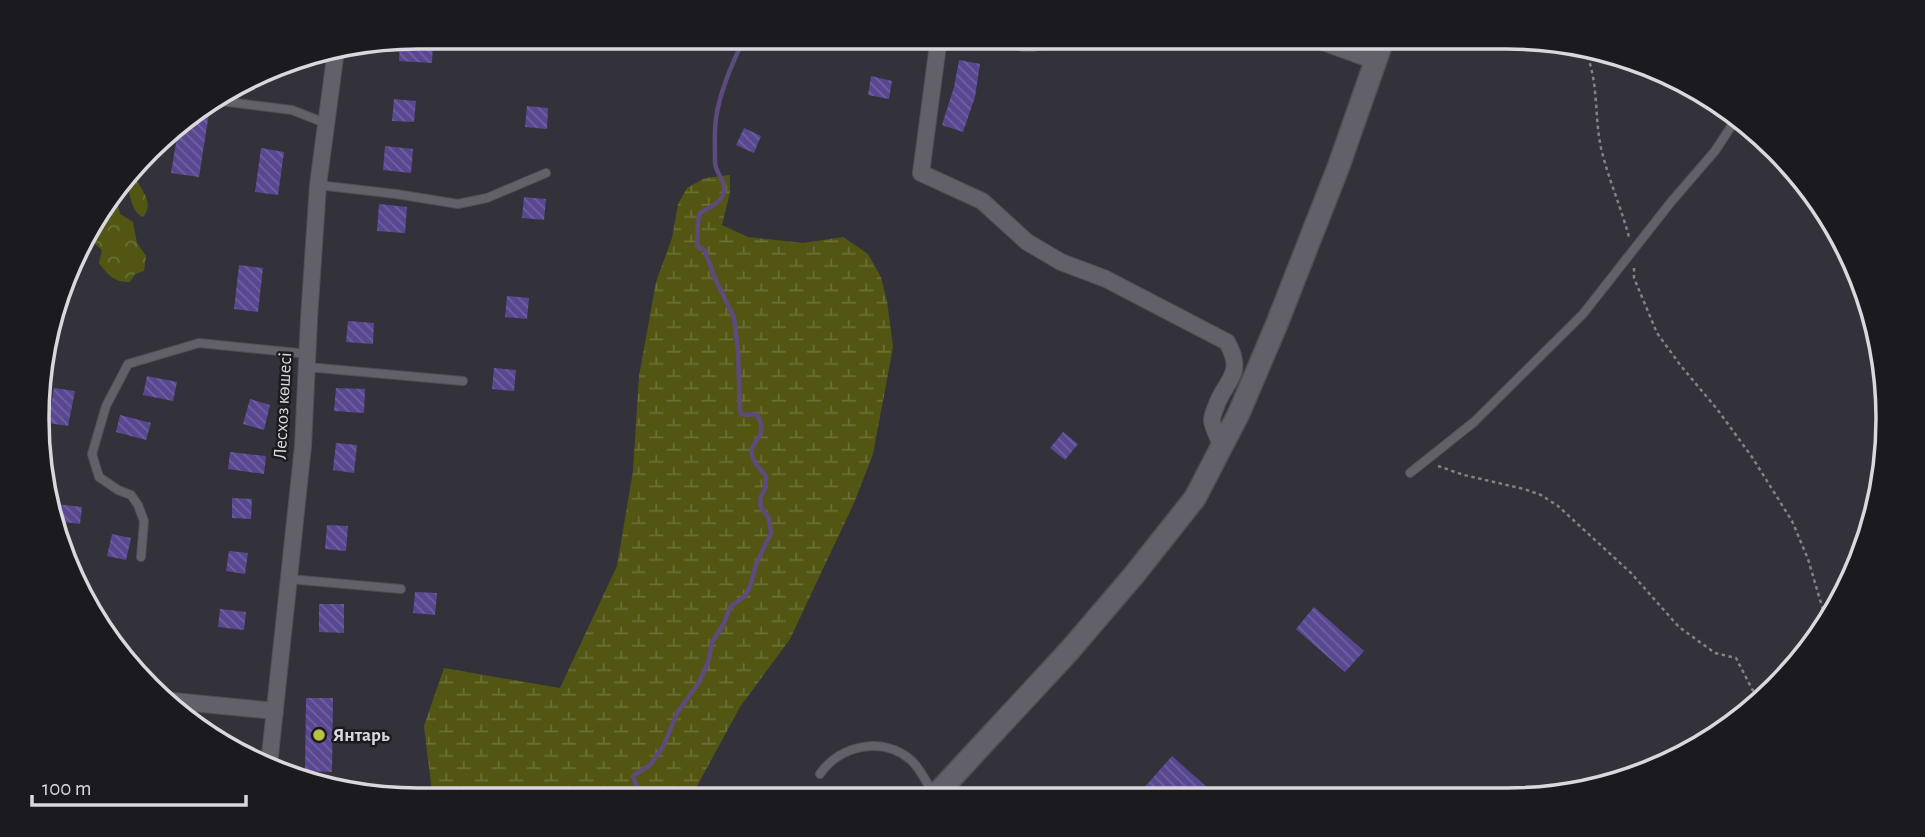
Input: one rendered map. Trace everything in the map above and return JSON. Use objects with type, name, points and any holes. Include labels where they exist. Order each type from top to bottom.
[{"type":"street","points":[[937,49],[921,173],[982,201],[1027,242],[1061,262],[1106,279],[1227,342],[1233,353],[1235,369],[1212,420],[1222,446]]},
{"type":"street","points":[[1342,49],[1376,61]]},
{"type":"street","points":[[941,788],[1070,650],[1195,498],[1239,413],[1276,326],[1338,167],[1380,49]]},
{"type":"street","name":"Лесхоз көшесі","points":[[271,757],[303,446],[318,185],[335,59]]},
{"type":"street","points":[[182,702],[275,711]]},
{"type":"lane","points":[[230,101],[292,110],[326,123]]},
{"type":"lane","points":[[1410,473],[1474,422],[1573,324],[1714,151],[1732,125]]},
{"type":"lane","points":[[318,185],[458,204],[487,198],[546,173]]},
{"type":"lane","points":[[141,557],[144,521],[138,505],[131,495],[99,477],[92,454],[106,406],[128,364],[199,343],[463,381]]},
{"type":"lane","points":[[289,579],[401,589]]},
{"type":"lane","points":[[820,774],[840,754],[860,746],[880,747],[897,751],[913,762],[928,788]]},
{"type":"path","points":[[1589,59],[1595,89],[1600,144],[1633,250],[1634,278],[1657,333],[1752,457],[1792,522],[1808,559],[1823,609]]},
{"type":"path","points":[[1424,461],[1464,475],[1524,489],[1541,495],[1558,506],[1630,573],[1679,627],[1714,653],[1736,659],[1754,692]]},
{"type":"green space","points":[[730,175],[730,192],[722,225],[748,237],[803,243],[843,237],[868,254],[881,277],[893,347],[873,454],[854,503],[790,639],[740,707],[696,788],[432,788],[424,726],[444,668],[560,688],[617,566],[633,471],[639,376],[656,282],[672,238],[678,204],[687,188],[705,178]]},
{"type":"green space","points":[[137,180],[147,200],[147,211],[143,217],[131,201],[128,190]]},
{"type":"green space","points":[[118,204],[120,214],[133,222],[137,243],[146,256],[144,271],[135,274],[130,282],[116,280],[99,263],[102,250],[95,244]]},
{"type":"building","points":[[433,49],[432,63],[399,61],[400,50]]},
{"type":"building","points":[[959,60],[980,64],[975,97],[963,132],[942,125]]},
{"type":"building","points":[[871,76],[892,81],[889,99],[868,95]]},
{"type":"building","points":[[394,99],[416,101],[414,122],[392,121]]},
{"type":"building","points":[[527,106],[548,108],[547,129],[525,127]]},
{"type":"building","points":[[209,114],[199,177],[171,173],[176,140]]},
{"type":"building","points":[[744,128],[761,136],[754,153],[736,145]]},
{"type":"building","points":[[385,146],[413,149],[411,173],[383,170]]},
{"type":"building","points":[[261,148],[284,152],[278,195],[255,192]]},
{"type":"building","points":[[524,197],[546,199],[544,220],[522,218]]},
{"type":"building","points":[[379,204],[407,207],[405,233],[377,231]]},
{"type":"building","points":[[239,265],[263,268],[258,312],[234,309]]},
{"type":"building","points":[[507,296],[529,298],[527,319],[505,317]]},
{"type":"building","points":[[348,321],[374,323],[373,344],[346,342]]},
{"type":"building","points":[[494,368],[516,370],[514,391],[492,389]]},
{"type":"building","points":[[147,376],[177,382],[173,401],[143,395]]},
{"type":"building","points":[[54,388],[75,391],[68,426],[49,423]]},
{"type":"building","points":[[336,388],[365,389],[364,413],[334,411]]},
{"type":"building","points":[[250,399],[270,405],[264,430],[243,424]]},
{"type":"building","points":[[120,415],[151,423],[146,440],[116,432]]},
{"type":"building","points":[[1063,432],[1078,444],[1065,460],[1050,448]]},
{"type":"building","points":[[336,443],[357,445],[354,473],[333,470]]},
{"type":"building","points":[[230,452],[266,456],[264,474],[228,469]]},
{"type":"building","points":[[232,498],[252,499],[251,519],[232,518]]},
{"type":"building","points":[[60,505],[82,507],[80,524],[64,522]]},
{"type":"building","points":[[327,525],[348,526],[346,551],[325,549]]},
{"type":"building","points":[[112,534],[131,538],[126,560],[107,556]]},
{"type":"building","points":[[229,551],[248,553],[245,574],[226,571]]},
{"type":"building","points":[[415,592],[437,593],[435,615],[413,613]]},
{"type":"building","points":[[319,604],[344,604],[344,633],[319,632]]},
{"type":"building","points":[[1314,607],[1364,651],[1345,672],[1296,629]]},
{"type":"building","points":[[220,609],[246,612],[244,630],[218,627]]},
{"type":"building","name":"Янтарь","points":[[306,698],[333,698],[332,772],[305,770]]},
{"type":"building","points":[[1172,756],[1208,788],[1144,788]]},
{"type":"waterway","points":[[638,788],[633,776],[650,765],[664,745],[677,713],[698,684],[708,663],[712,642],[731,606],[744,597],[750,587],[756,564],[771,533],[769,519],[760,505],[766,476],[752,455],[761,425],[757,415],[741,414],[740,410],[734,318],[705,251],[697,246],[700,213],[717,202],[724,192],[715,162],[716,118],[739,49]]},
{"type":"place","name":"Янтарь","points":[[319,735]]}]
